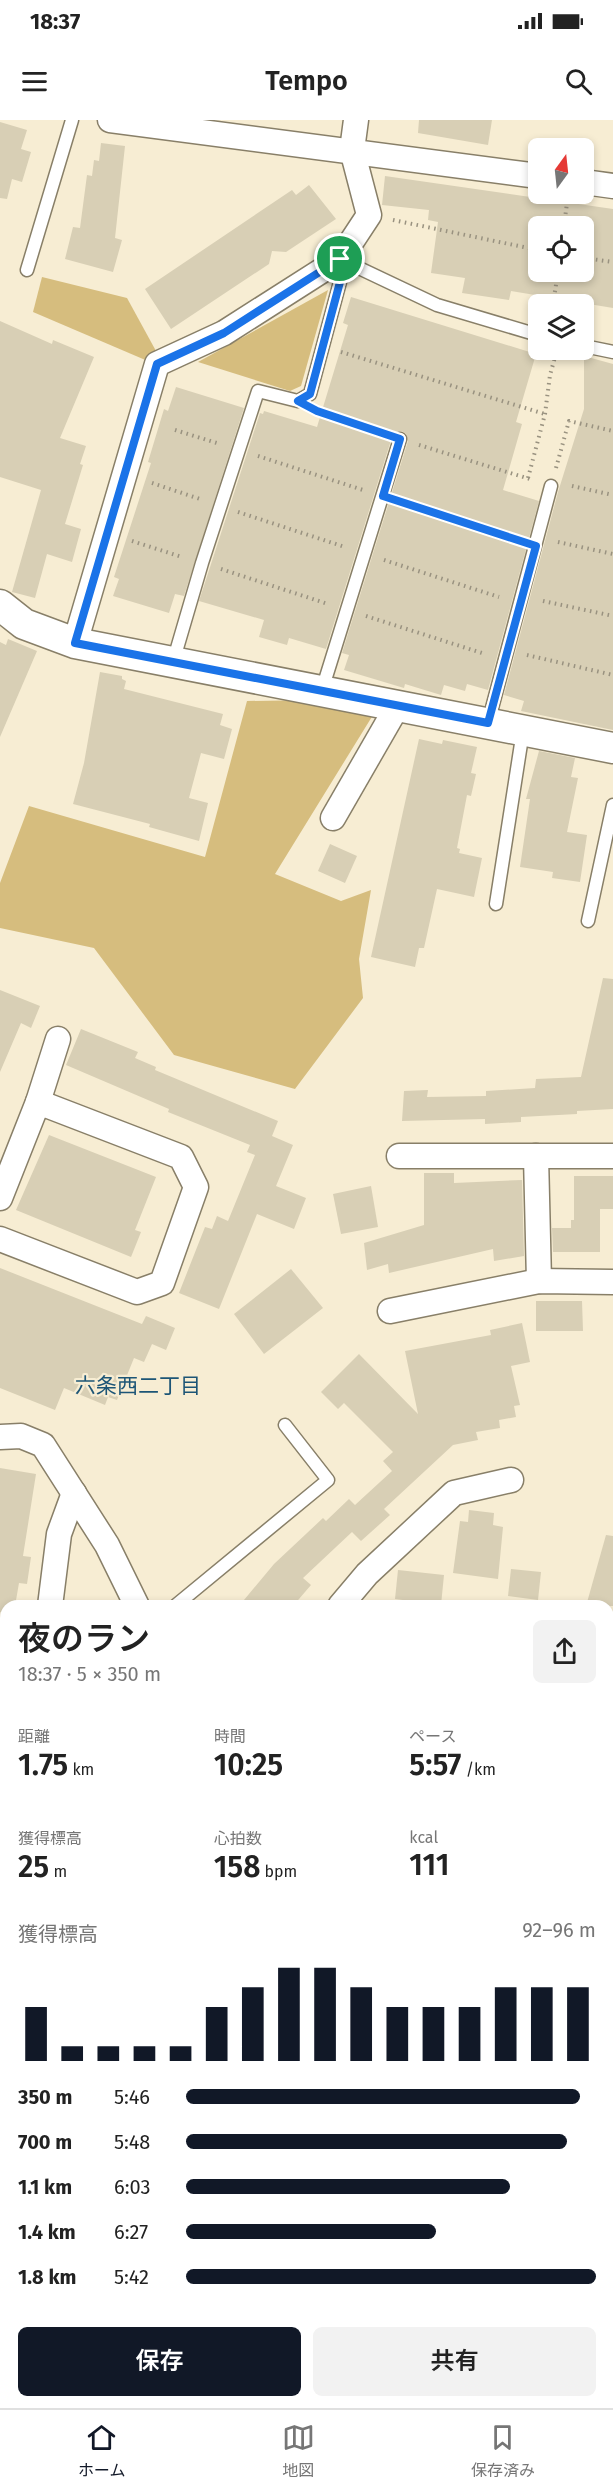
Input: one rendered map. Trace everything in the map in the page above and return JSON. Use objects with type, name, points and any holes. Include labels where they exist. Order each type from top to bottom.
[{"type":"street","points":[[110,120],[528,175]]},
{"type":"street","points":[[75,643],[157,364],[224,333],[340,259],[369,215],[352,150],[356,120]]},
{"type":"street","points":[[594,183],[613,186]]},
{"type":"street","points":[[0,605],[24,624],[75,643],[613,748]]},
{"type":"street","points":[[333,818],[398,705]]},
{"type":"street","points":[[0,1198],[38,1102],[58,1039]]},
{"type":"street","points":[[0,1239],[137,1293],[162,1282],[196,1187],[181,1157],[38,1102]]},
{"type":"street","points":[[399,1156],[613,1156]]},
{"type":"street","points":[[536,1156],[539,1281]]},
{"type":"street","points":[[390,1311],[539,1281],[613,1282]]},
{"type":"street","points":[[0,1437],[21,1436],[43,1445],[107,1545],[134,1600]]},
{"type":"street","points":[[345,1600],[367,1574],[454,1493],[511,1480]]},
{"type":"street","points":[[51,1600],[59,1534],[74,1492]]},
{"type":"lane","points":[[27,270],[72,120]]},
{"type":"lane","points":[[173,662],[202,563],[258,391],[298,401],[310,394],[340,282],[340,259],[437,305],[528,332]]},
{"type":"lane","points":[[594,348],[613,352]]},
{"type":"lane","points":[[322,690],[400,439]]},
{"type":"lane","points":[[488,723],[551,486]]},
{"type":"lane","points":[[496,904],[523,730]]},
{"type":"lane","points":[[588,921],[613,805]]},
{"type":"lane","points":[[182,1600],[328,1480],[285,1425]]},
{"type":"path","points":[[369,215],[528,248]]},
{"type":"path","points":[[594,259],[613,262]]},
{"type":"path","points":[[323,346],[546,414]]},
{"type":"path","points":[[528,478],[546,414],[550,375],[554,360]]},
{"type":"path","points":[[298,401],[317,411],[400,439],[551,486],[557,483],[613,495]]},
{"type":"path","points":[[551,486],[569,421],[613,430]]},
{"type":"path","points":[[175,430],[536,542],[613,554]]},
{"type":"path","points":[[152,483],[364,553],[521,600],[613,616]]},
{"type":"path","points":[[131,541],[346,610],[505,655],[613,675]]},
{"type":"shaded area","points":[[42,277],[127,298],[156,351],[150,362],[33,312]]},
{"type":"shaded area","points":[[328,290],[301,386],[290,391],[198,362]]},
{"type":"shaded area","points":[[313,700],[373,715],[275,874],[341,901],[371,890],[359,959],[363,998],[295,1089],[174,1055],[94,948],[0,928],[0,883],[29,806],[205,857],[247,701]]},
{"type":"building","points":[[419,120],[492,120],[488,145],[418,133]]},
{"type":"building","points":[[0,122],[27,130],[21,149],[31,152],[22,182],[12,179],[7,199],[0,198]]},
{"type":"building","points":[[101,143],[125,146],[115,238],[122,240],[113,272],[65,259],[73,227],[80,228],[87,175],[92,176],[94,160],[99,161]]},
{"type":"building","points":[[385,176],[528,197],[528,204],[578,204],[613,209],[613,308],[594,305],[594,294],[529,294],[511,291],[509,300],[462,293],[465,278],[431,273],[438,222],[428,220],[429,210],[382,205]]},
{"type":"building","points":[[309,185],[336,219],[286,252],[272,251],[269,264],[171,329],[145,289],[292,190],[296,195]]},
{"type":"building","points":[[351,297],[528,352],[528,360],[534,360],[516,422],[522,424],[503,490],[539,501],[488,690],[467,684],[465,691],[444,685],[441,695],[405,684],[404,688],[344,670],[349,655],[342,653],[408,441],[406,434],[402,431],[395,433],[392,437],[326,649],[289,638],[287,645],[259,637],[264,620],[199,601],[260,413],[263,414],[264,411],[317,427],[348,325],[343,323]]},
{"type":"building","points":[[0,321],[52,344],[53,340],[94,357],[60,438],[86,446],[80,464],[83,465],[65,524],[81,529],[72,562],[47,554],[35,598],[12,592],[41,490],[0,477]]},
{"type":"building","points":[[594,359],[613,364],[613,730],[521,711],[524,701],[504,695],[558,492],[584,409],[584,360]]},
{"type":"building","points":[[176,387],[244,408],[184,596],[175,594],[169,613],[113,596],[119,579],[114,577],[151,463],[148,462],[164,409],[168,411]]},
{"type":"building","points":[[8,639],[37,651],[0,737],[0,642],[6,645]]},
{"type":"building","points":[[100,672],[122,676],[122,679],[126,681],[124,689],[223,714],[220,725],[232,729],[224,759],[201,753],[189,798],[208,803],[199,841],[149,827],[150,824],[73,804],[84,763]]},
{"type":"building","points":[[419,739],[442,744],[443,740],[477,747],[471,773],[476,774],[471,796],[467,795],[457,848],[460,849],[459,853],[482,858],[474,897],[437,889],[424,948],[419,948],[415,967],[371,957]]},
{"type":"building","points":[[539,751],[575,758],[571,777],[578,778],[567,832],[587,835],[580,882],[552,878],[553,872],[520,867],[530,799],[526,799]]},
{"type":"building","points":[[330,844],[357,856],[345,883],[318,871]]},
{"type":"building","points":[[603,978],[613,979],[613,1109],[577,1111],[577,1114],[521,1117],[521,1122],[485,1124],[485,1119],[402,1121],[404,1091],[428,1090],[427,1097],[486,1096],[486,1091],[535,1088],[536,1079],[581,1077]]},
{"type":"building","points":[[0,990],[40,1006],[31,1028],[21,1023],[0,1072]]},
{"type":"building","points":[[81,1029],[138,1052],[135,1058],[156,1067],[155,1070],[278,1121],[272,1136],[293,1145],[276,1186],[306,1198],[294,1229],[257,1214],[219,1309],[179,1293],[205,1227],[212,1229],[217,1216],[228,1221],[255,1155],[247,1152],[250,1145],[168,1112],[169,1109],[66,1065]]},
{"type":"building","points":[[49,1135],[156,1177],[135,1230],[141,1232],[131,1257],[16,1210]]},
{"type":"building","points":[[424,1173],[454,1173],[454,1183],[522,1180],[524,1256],[494,1261],[493,1249],[389,1273],[388,1264],[367,1270],[364,1243],[424,1225]]},
{"type":"building","points":[[574,1176],[613,1176],[613,1209],[600,1209],[600,1252],[553,1252],[552,1228],[571,1228],[571,1220],[574,1220]]},
{"type":"building","points":[[371,1186],[378,1227],[341,1234],[333,1194]]},
{"type":"building","points":[[0,1268],[142,1324],[146,1316],[175,1328],[166,1350],[152,1344],[144,1362],[134,1358],[117,1400],[108,1397],[105,1405],[64,1388],[55,1410],[0,1388]]},
{"type":"building","points":[[291,1269],[323,1308],[264,1354],[234,1314]]},
{"type":"building","points":[[536,1301],[582,1301],[583,1331],[536,1331]]},
{"type":"building","points":[[522,1323],[530,1362],[511,1366],[520,1405],[514,1406],[516,1417],[499,1420],[500,1428],[476,1432],[478,1440],[453,1445],[384,1509],[390,1515],[361,1541],[352,1532],[303,1578],[311,1585],[298,1600],[244,1600],[274,1564],[323,1518],[326,1521],[349,1499],[355,1505],[392,1471],[383,1461],[393,1452],[344,1403],[338,1409],[321,1392],[359,1354],[418,1414],[405,1351],[491,1335],[490,1330]]},
{"type":"building","points":[[0,1468],[36,1474],[23,1556],[31,1557],[27,1584],[19,1583],[16,1600],[0,1600]]},
{"type":"building","points":[[469,1510],[494,1513],[493,1525],[503,1527],[498,1579],[453,1573],[460,1521],[468,1522]]},
{"type":"building","points":[[606,1535],[613,1536],[613,1600],[588,1600]]},
{"type":"building","points":[[511,1569],[541,1572],[538,1600],[508,1596]]},
{"type":"building","points":[[398,1570],[444,1575],[442,1600],[395,1599]]},
{"type":"district","name":"六条西二丁目","points":[[138,1386]]},
{"type":"route","points":[[340,259],[340,282],[310,394],[298,401],[317,411],[400,439],[383,496],[536,546],[488,723],[75,643],[157,364],[224,333],[340,259]]}]
